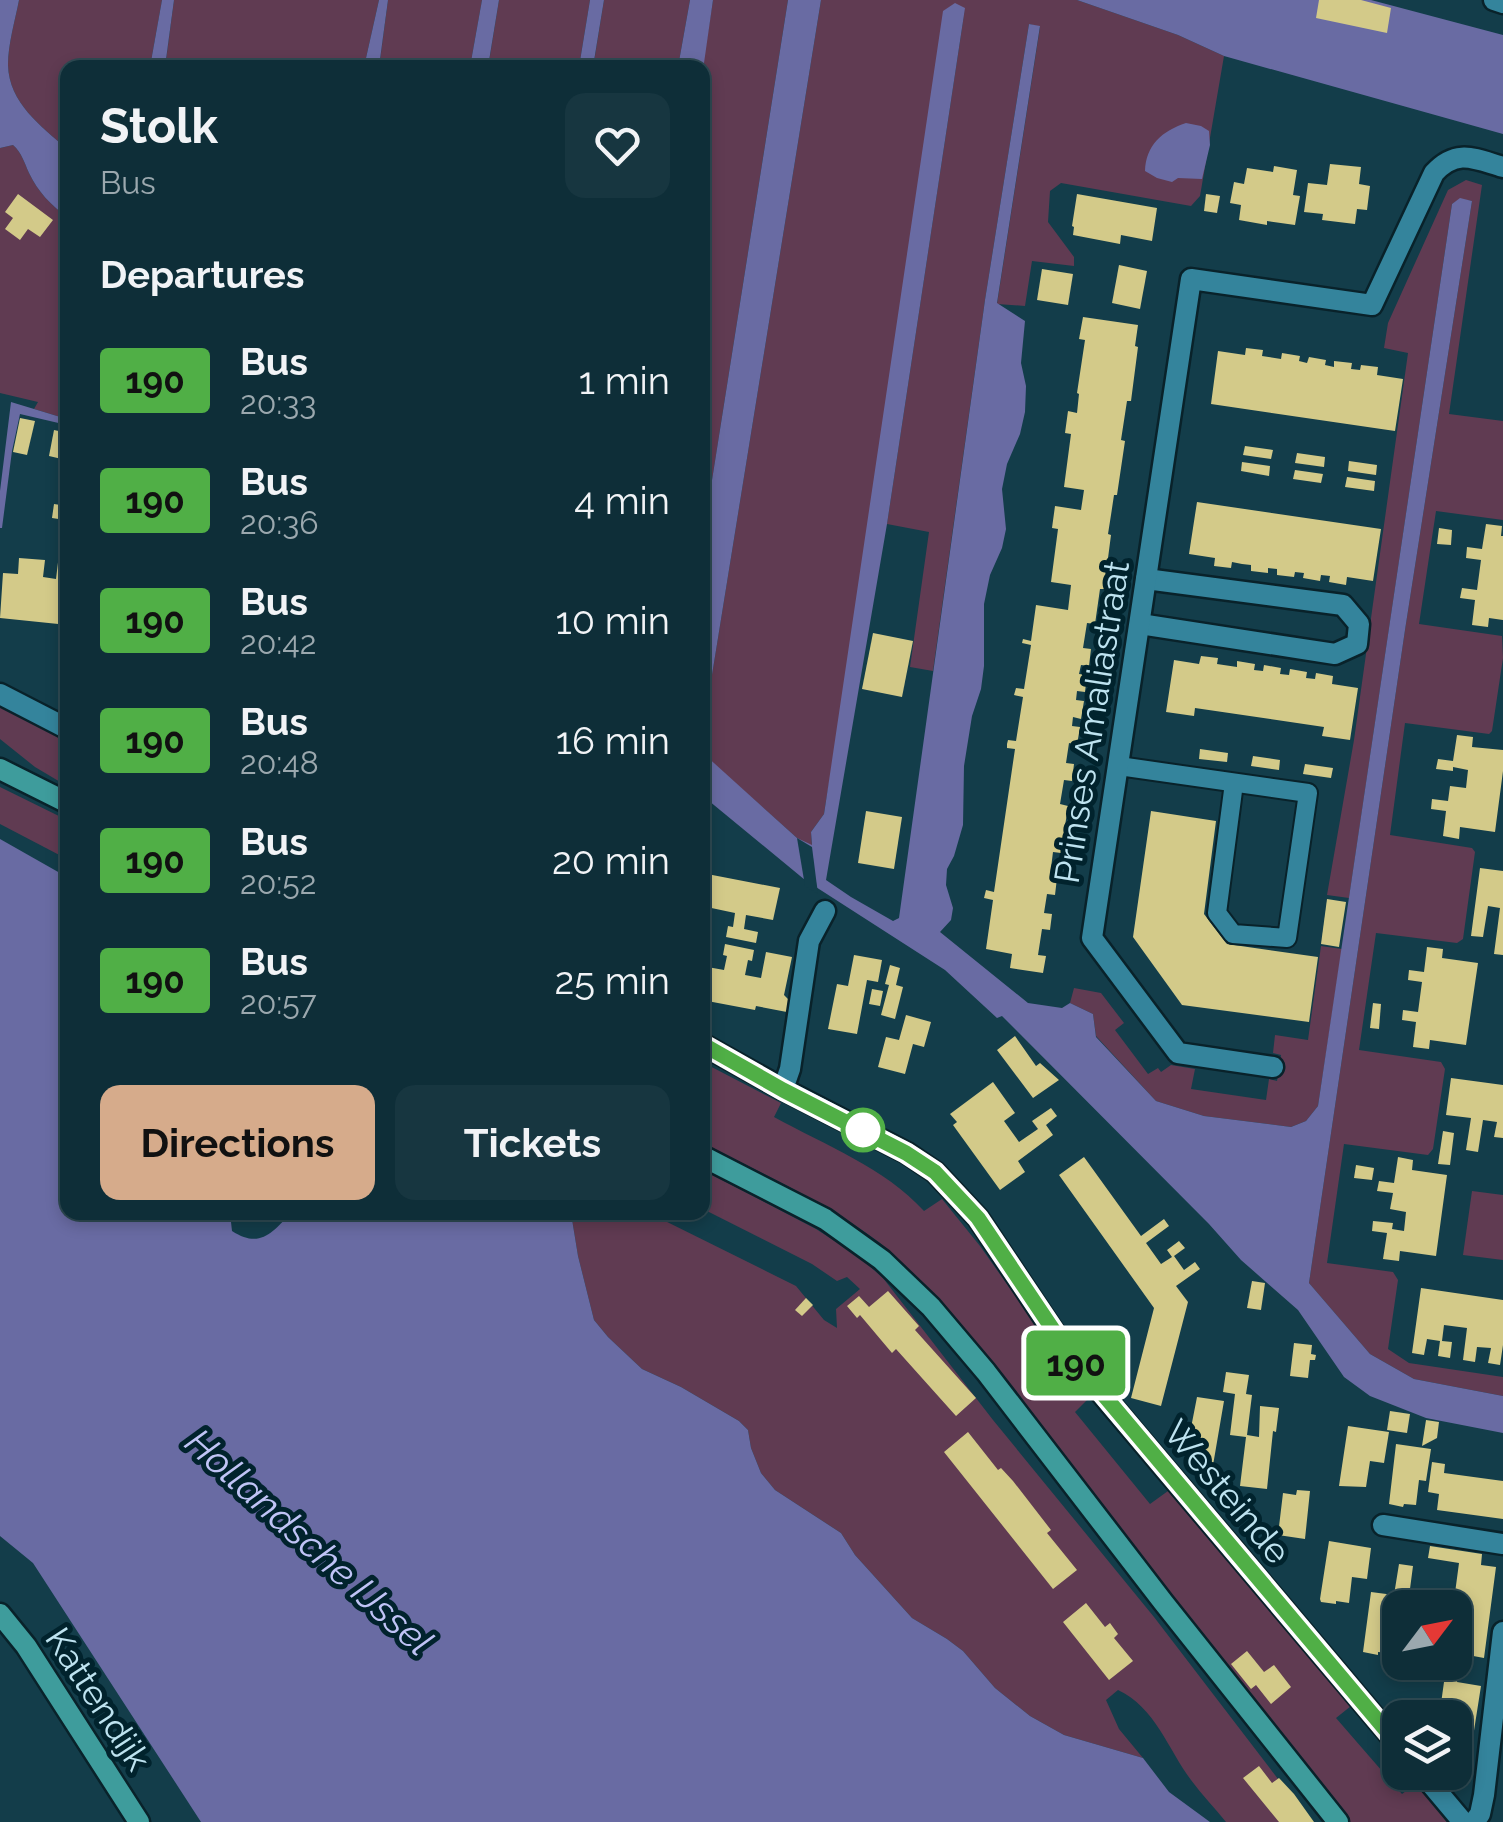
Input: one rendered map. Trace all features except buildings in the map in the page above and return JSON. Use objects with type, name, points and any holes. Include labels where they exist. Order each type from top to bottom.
[{"type":"street","points":[[1494,0],[1503,3]]},
{"type":"street","name":"Prinses Amaliastraat","points":[[1273,1067],[1178,1054],[1092,938],[1191,279],[1372,305],[1434,173],[1443,163],[1468,156],[1503,168]]},
{"type":"street","points":[[1140,624],[1335,654],[1356,644],[1359,624],[1343,606],[1146,579]]},
{"type":"street","points":[[0,694],[60,725]]},
{"type":"street","points":[[0,769],[60,799]]},
{"type":"street","points":[[783,1090],[790,1069],[809,941],[825,911]]},
{"type":"street","name":"Westeinde","points":[[710,1049],[935,1172],[978,1218],[1070,1355],[1382,1726]]},
{"type":"street","points":[[710,1160],[825,1219],[882,1260],[931,1307],[1338,1822]]},
{"type":"street","points":[[1383,1525],[1503,1544]]},
{"type":"street","name":"Kattendijk","points":[[0,1614],[26,1646],[139,1822]]},
{"type":"street","points":[[1474,1822],[1484,1795],[1503,1632]]},
{"type":"street","points":[[1437,1790],[1463,1822]]},
{"type":"lane","points":[[1120,766],[1308,792],[1286,938],[1232,934],[1216,913],[1234,784]]},
{"type":"shaded area","points":[[19,0],[162,0],[151,60],[60,60],[60,143],[28,113],[14,91],[9,49]]},
{"type":"shaded area","points":[[174,0],[379,0],[366,60],[166,60]]},
{"type":"shaded area","points":[[388,0],[482,0],[471,60],[380,60]]},
{"type":"shaded area","points":[[499,0],[590,0],[580,60],[489,60]]},
{"type":"shaded area","points":[[604,0],[690,0],[679,60],[594,60]]},
{"type":"shaded area","points":[[713,0],[788,0],[710,493],[710,60],[704,60]]},
{"type":"shaded area","points":[[821,0],[1077,0],[1178,35],[1224,56],[1200,196],[1191,206],[1061,183],[1050,191],[1048,222],[1074,257],[1074,266],[1032,261],[1025,306],[997,304],[1040,27],[1029,24],[985,300],[933,671],[910,667],[929,532],[887,524],[965,8],[824,814],[811,832],[812,847],[710,760],[710,687]]},
{"type":"shaded area","points":[[13,145],[41,192],[60,211],[60,417],[34,409],[38,402],[0,393],[0,148]]},
{"type":"shaded area","points":[[1466,180],[1482,185],[1449,414],[1503,421],[1503,520],[1436,511],[1419,624],[1502,636],[1503,658],[1489,734],[1405,723],[1390,835],[1472,848],[1475,852],[1463,939],[1457,943],[1376,933],[1359,1050],[1441,1062],[1445,1069],[1433,1149],[1428,1155],[1344,1144],[1327,1263],[1393,1272],[1398,1280],[1388,1349],[1409,1363],[1503,1377],[1503,1396],[1414,1379],[1370,1354],[1309,1283],[1472,201],[1460,199],[1452,204],[1349,898],[1327,895],[1354,740],[1408,353],[1384,348],[1388,323],[1448,190]]},
{"type":"shaded area","points":[[0,707],[60,737],[60,782],[35,767],[0,739]]},
{"type":"shaded area","points":[[0,787],[60,817],[60,855],[0,824]]},
{"type":"shaded area","points":[[1321,946],[1342,949],[1318,1106],[1306,1121],[1291,1127],[1204,1116],[1156,1101],[1096,1036],[1093,1014],[1070,1003],[1074,988],[1101,993],[1124,1023],[1115,1030],[1148,1074],[1171,1065],[1195,1069],[1191,1089],[1266,1100],[1269,1079],[1277,1081],[1281,1055],[1273,1053],[1275,1035],[1308,1040]]},
{"type":"shaded area","points":[[710,1066],[781,1103],[774,1117],[873,1170],[924,1211],[942,1199],[1088,1399],[1075,1412],[1150,1504],[1168,1491],[1351,1706],[1336,1718],[1382,1771],[1382,1790],[1399,1790],[1402,1794],[1422,1790],[1447,1822],[1350,1822],[925,1286],[886,1248],[838,1214],[710,1147]]},
{"type":"shaded area","points":[[710,1174],[816,1229],[883,1278],[1154,1617],[1311,1822],[1226,1822],[1191,1780],[1142,1707],[1118,1690],[1106,1700],[1119,1729],[1143,1758],[1064,1735],[1030,1716],[995,1688],[963,1651],[912,1618],[855,1555],[841,1533],[775,1490],[761,1473],[748,1430],[739,1421],[642,1369],[608,1337],[594,1320],[572,1220],[663,1220],[796,1286],[824,1320],[837,1328],[836,1309],[860,1289],[847,1277],[837,1281],[812,1264],[710,1213]]},
{"type":"shaded area","points":[[1472,1191],[1503,1195],[1503,1260],[1463,1255]]},
{"type":"water","points":[[0,0],[19,0],[8,57],[10,79],[28,113],[60,143],[60,211],[41,192],[16,148],[0,148]]},
{"type":"water","points":[[162,0],[174,0],[166,60],[151,60]]},
{"type":"water","points":[[379,0],[388,0],[380,60],[366,60]]},
{"type":"water","points":[[482,0],[499,0],[489,60],[471,60]]},
{"type":"water","points":[[590,0],[604,0],[594,60],[580,60]]},
{"type":"water","points":[[690,0],[713,0],[704,60],[679,60]]},
{"type":"water","points":[[788,0],[821,0],[710,687],[710,493]]},
{"type":"water","points":[[1077,0],[1371,0],[1503,35],[1503,134],[1224,56],[1178,35]]},
{"type":"water","points":[[955,3],[965,8],[887,524],[826,880],[893,921],[899,918],[985,300],[1029,24],[1040,26],[997,303],[1025,321],[1021,363],[1026,386],[1025,412],[1002,489],[1006,529],[984,604],[984,666],[964,766],[963,825],[947,869],[946,885],[953,908],[951,920],[940,932],[1028,1003],[1062,1008],[1070,1003],[1093,1014],[1096,1037],[1156,1101],[1204,1116],[1291,1127],[1306,1121],[1318,1106],[1452,204],[1460,198],[1472,201],[1309,1283],[1370,1354],[1414,1379],[1503,1396],[1503,1433],[1426,1418],[1370,1396],[1344,1377],[1298,1310],[1241,1260],[1002,1016],[997,1018],[945,970],[805,880],[710,802],[710,759],[797,838],[812,845],[811,832],[824,814],[943,11]]},
{"type":"water","points":[[1186,123],[1209,131],[1210,145],[1202,179],[1178,178],[1172,182],[1145,171],[1148,154],[1157,140]]},
{"type":"water","points":[[11,402],[60,417],[60,423],[20,414],[2,528],[0,491]]},
{"type":"water","name":"Hollandsche IJssel","points":[[0,839],[60,873],[60,1220],[232,1220],[232,1231],[250,1239],[265,1236],[284,1220],[572,1220],[594,1320],[608,1337],[642,1369],[739,1421],[748,1430],[761,1473],[775,1490],[841,1533],[855,1555],[912,1618],[963,1651],[995,1688],[1030,1716],[1064,1735],[1143,1758],[1169,1792],[1210,1822],[201,1822],[33,1563],[0,1536]]},
{"type":"pier","points":[[797,838],[812,847],[818,894],[805,886]]},
{"type":"bus line","name":"190","points":[[710,1049],[935,1172],[978,1218],[1070,1355],[1382,1726]]}]
